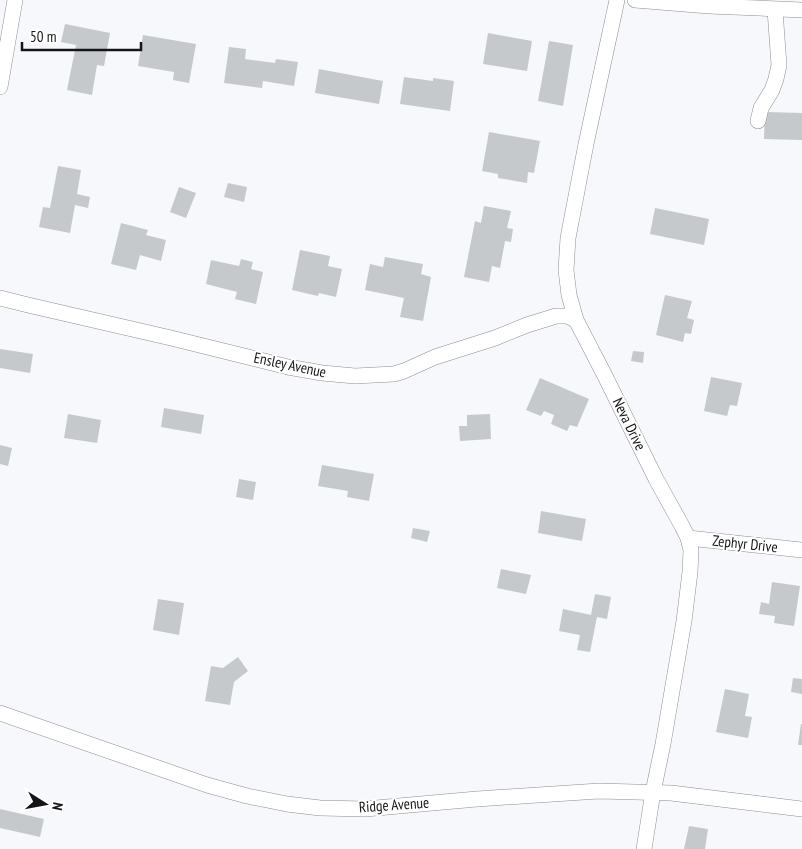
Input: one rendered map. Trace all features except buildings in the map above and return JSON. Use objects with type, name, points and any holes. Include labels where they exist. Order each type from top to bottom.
[{"type":"street","points":[[0,87],[15,0]]},
{"type":"street","name":"Neva Drive","points":[[617,0],[568,238],[566,270],[569,295],[576,320],[656,479],[688,538],[692,550],[685,613],[644,849]]},
{"type":"street","points":[[635,0],[775,10],[802,10]]},
{"type":"street","points":[[758,121],[761,108],[774,85],[779,65],[775,10]]},
{"type":"street","name":"Ensley Avenue","points":[[0,298],[288,367],[355,376],[404,372],[435,357],[556,316],[567,316],[576,320]]},
{"type":"street","name":"Zephyr Drive","points":[[688,538],[722,540],[802,550]]},
{"type":"street","name":"Ridge Avenue","points":[[0,712],[207,785],[247,796],[320,808],[365,809],[563,792],[599,791],[653,792],[738,800],[802,809]]}]
